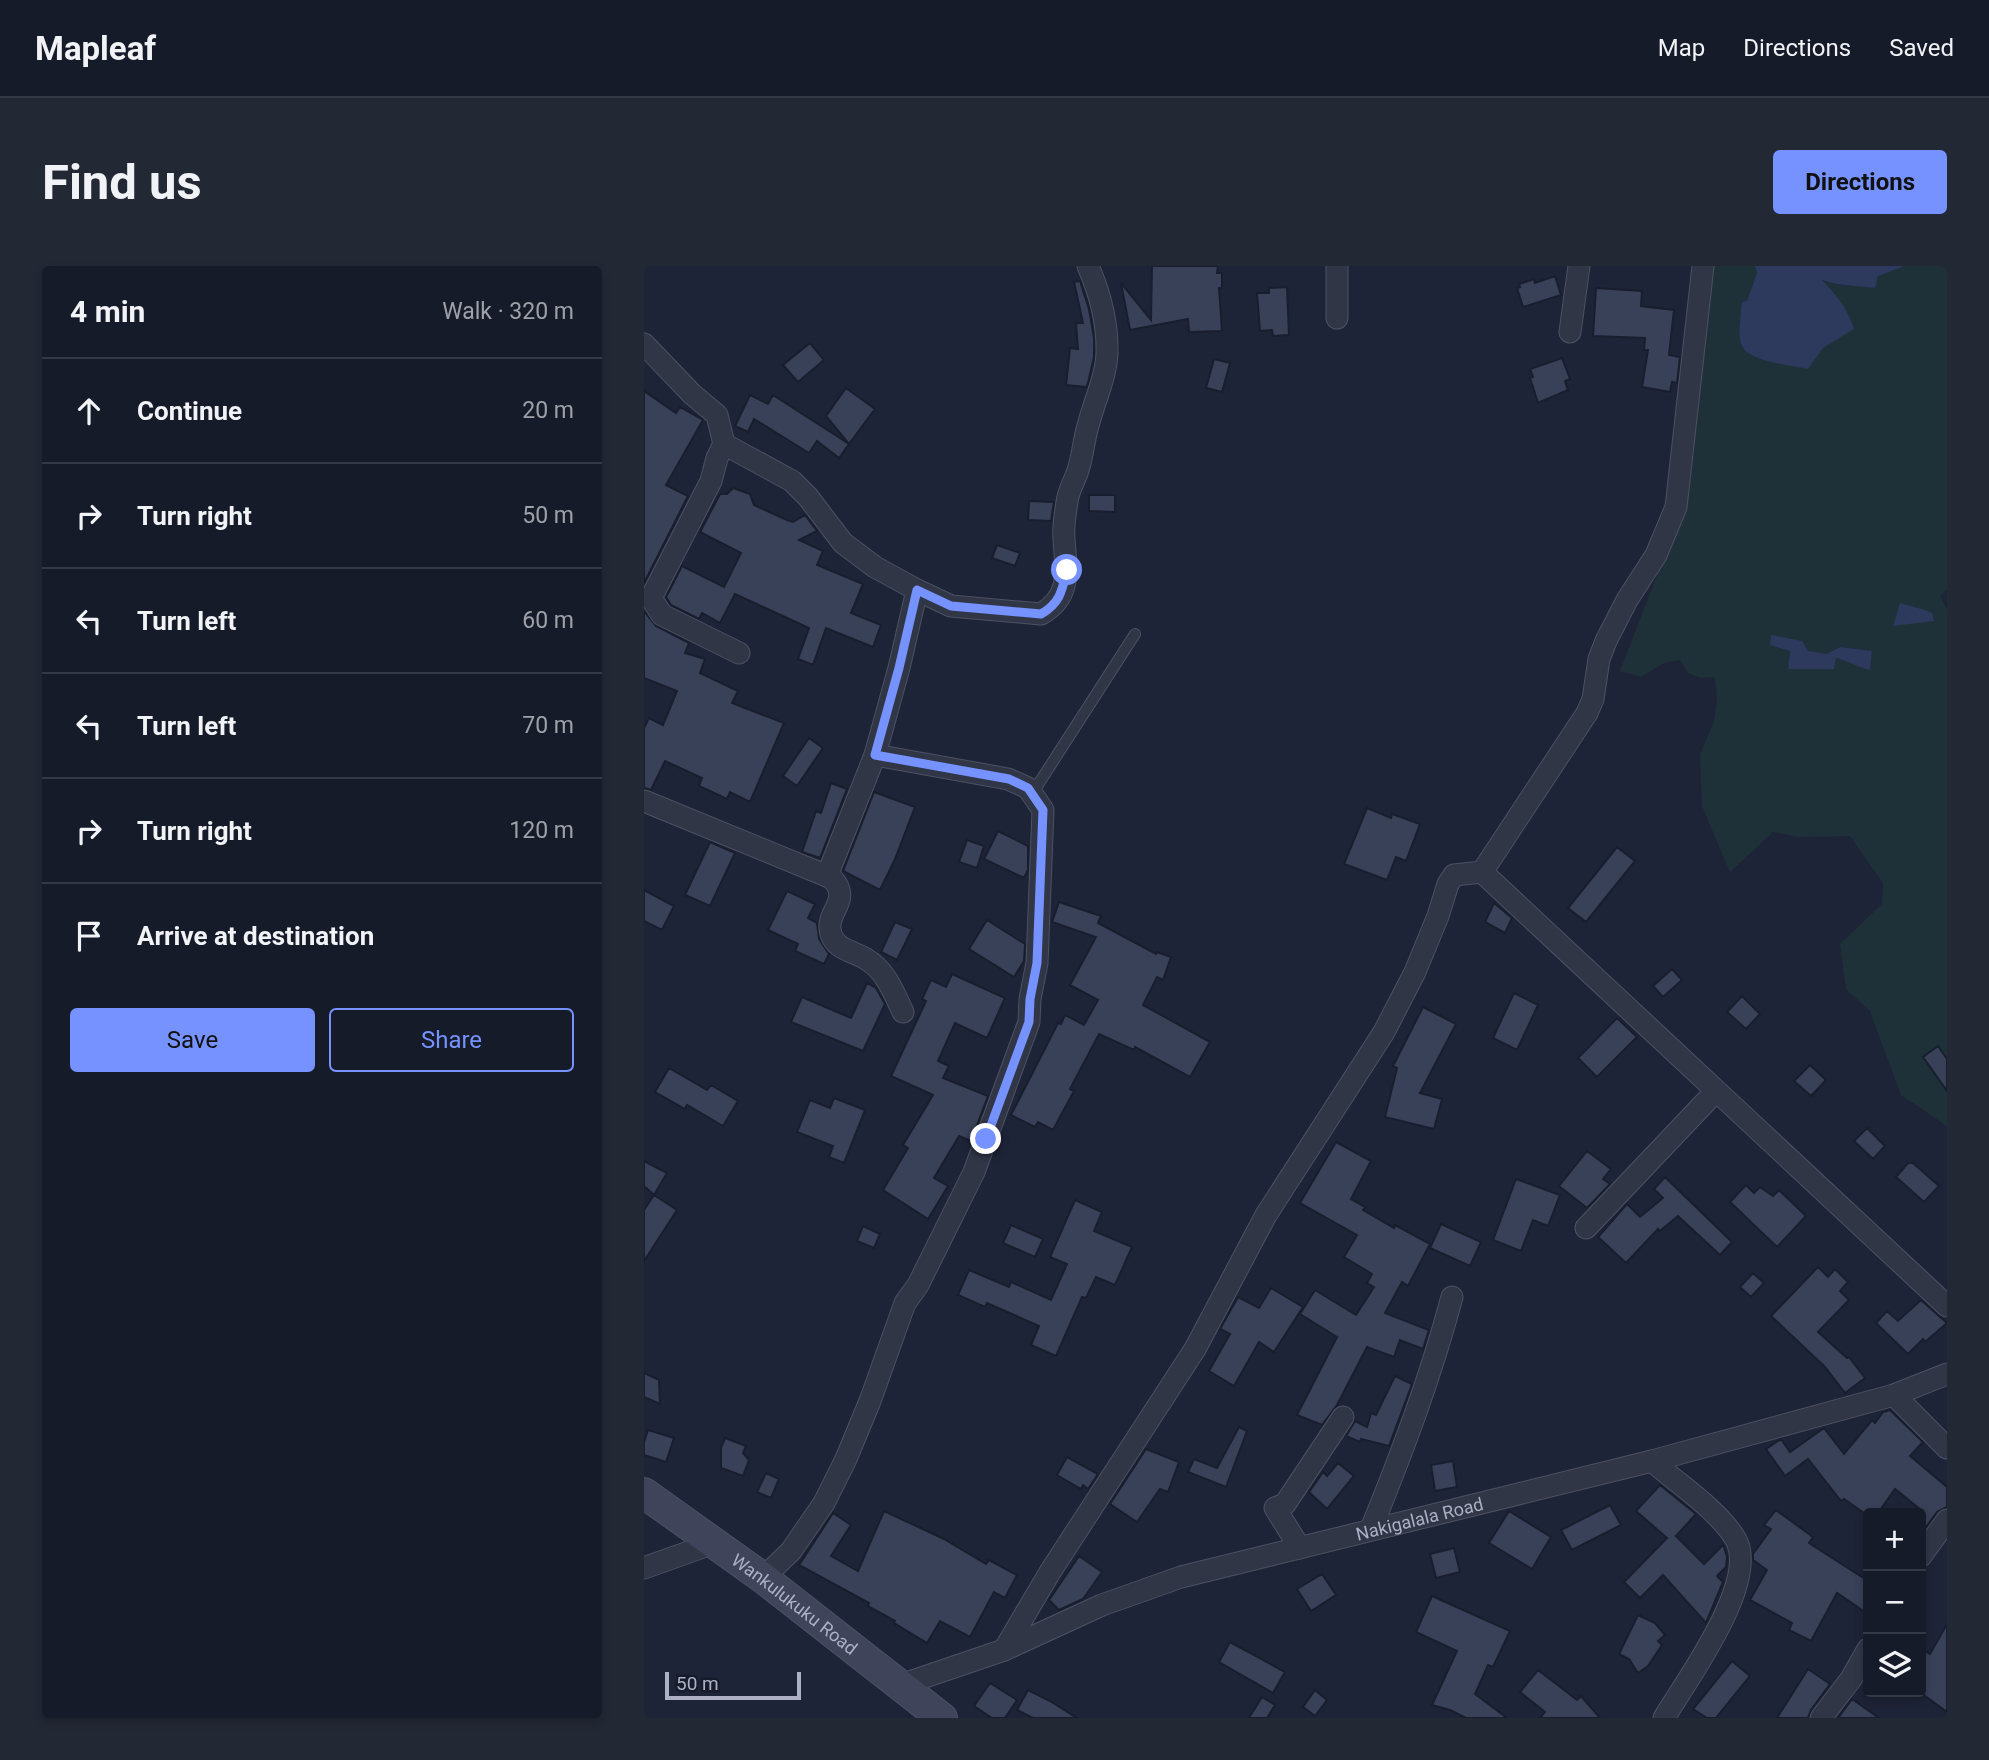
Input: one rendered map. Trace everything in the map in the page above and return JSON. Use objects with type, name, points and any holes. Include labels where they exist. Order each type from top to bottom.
[{"type":"main road","name":"Wankulukuku Road","points":[[644,1493],[763,1578],[942,1718]]},
{"type":"street","points":[[724,444],[792,481],[808,497],[843,543],[875,567],[917,590],[951,606],[1041,614],[1052,608],[1061,597],[1067,570],[1063,536],[1067,499],[1084,451],[1087,427],[1107,351],[1104,319],[1088,266]]},
{"type":"street","points":[[1337,266],[1337,318]]},
{"type":"street","points":[[1570,332],[1579,266]]},
{"type":"street","points":[[1482,872],[1587,713],[1593,699],[1599,659],[1606,641],[1627,600],[1656,555],[1676,507],[1703,266]]},
{"type":"street","points":[[644,344],[692,394],[717,415],[724,444],[717,458],[712,481],[651,598],[662,615],[739,653]]},
{"type":"street","points":[[827,876],[875,755],[917,590]]},
{"type":"street","points":[[763,1578],[791,1552],[824,1503],[846,1459],[905,1303],[918,1285],[974,1172],[1029,1022],[1037,963],[1043,810],[1028,788],[1009,779],[875,755]]},
{"type":"street","points":[[644,801],[827,876],[840,887],[841,896],[830,926],[834,940],[883,971],[903,1012]]},
{"type":"street","points":[[1004,1650],[1050,1572],[1195,1349],[1266,1215],[1384,1032],[1415,972],[1448,884],[1454,875],[1482,872],[1947,1306]]},
{"type":"street","points":[[1586,1228],[1716,1091]]},
{"type":"street","points":[[1371,1529],[1432,1370],[1452,1297]]},
{"type":"street","name":"Nakigalala Road","points":[[901,1685],[1004,1650],[1146,1588],[1371,1529],[1652,1461],[1894,1395],[1947,1374]]},
{"type":"street","points":[[1894,1395],[1947,1448]]},
{"type":"street","points":[[1300,1548],[1275,1508],[1285,1504],[1343,1417]]},
{"type":"street","points":[[1652,1461],[1720,1520],[1736,1539],[1742,1553],[1735,1593],[1707,1649],[1664,1718]]},
{"type":"street","points":[[1926,1549],[1947,1520]]},
{"type":"street","points":[[644,1568],[714,1543]]},
{"type":"street","points":[[1821,1718],[1851,1679],[1863,1658]]},
{"type":"lane","points":[[1032,794],[1135,634]]},
{"type":"shaded area","points":[[1707,266],[1755,266],[1757,273],[1747,301],[1823,348],[1853,329],[1840,301],[1820,279],[1836,284],[1875,288],[1877,276],[1905,266],[1947,266],[1947,590],[1940,596],[1947,609],[1947,1126],[1901,1095],[1870,1011],[1846,989],[1840,944],[1882,904],[1883,883],[1850,836],[1800,837],[1773,832],[1730,872],[1702,806],[1700,754],[1714,722],[1717,699],[1715,677],[1701,678],[1688,673],[1680,660],[1664,663],[1641,677],[1620,671],[1688,496]],"holes":[[[1840,647],[1872,652],[1870,669],[1835,658],[1834,669],[1788,668],[1790,651],[1826,654]]]},
{"type":"water","points":[[1755,266],[1905,266],[1878,276],[1875,288],[1822,280],[1841,302],[1854,329],[1823,348],[1808,369],[1753,356],[1742,346],[1742,302],[1747,301],[1757,273]]},
{"type":"water","points":[[1900,603],[1932,613],[1934,621],[1893,626]]},
{"type":"water","points":[[1771,635],[1802,641],[1808,651],[1826,654],[1840,647],[1872,651],[1870,670],[1836,658],[1834,669],[1788,669],[1790,651],[1770,645]]},
{"type":"building","points":[[1152,266],[1218,266],[1217,273],[1222,273],[1222,288],[1219,288],[1222,331],[1189,332],[1188,319],[1130,330],[1121,283],[1151,320]]},
{"type":"building","points":[[1555,276],[1561,295],[1523,307],[1517,288],[1520,287],[1519,284],[1534,279],[1535,283]]},
{"type":"building","points":[[1080,281],[1094,338],[1094,357],[1087,387],[1066,385],[1070,348],[1078,349],[1076,323],[1083,323],[1074,282]]},
{"type":"building","points":[[1287,287],[1289,335],[1273,336],[1272,330],[1260,331],[1257,293],[1269,293],[1269,288]]},
{"type":"building","points":[[1596,288],[1642,291],[1641,306],[1674,310],[1669,355],[1680,357],[1677,383],[1672,382],[1670,392],[1642,387],[1648,350],[1644,350],[1645,338],[1593,336]]},
{"type":"building","points":[[810,343],[824,360],[798,382],[783,365]]},
{"type":"building","points":[[1562,358],[1570,379],[1565,381],[1568,390],[1538,403],[1530,369]]},
{"type":"building","points":[[1214,359],[1230,363],[1222,392],[1206,388]]},
{"type":"building","points":[[846,388],[875,409],[849,444],[826,416]]},
{"type":"building","points":[[644,391],[676,413],[680,407],[703,420],[666,485],[688,496],[644,583]]},
{"type":"building","points":[[750,395],[768,404],[773,395],[849,444],[839,458],[817,441],[809,453],[754,419],[748,432],[735,426]]},
{"type":"building","points":[[733,488],[750,494],[754,505],[787,520],[793,522],[805,515],[817,531],[799,540],[823,551],[817,565],[863,584],[851,613],[881,625],[873,647],[826,628],[813,665],[798,659],[809,628],[735,594],[720,623],[702,613],[699,619],[671,605],[666,597],[682,566],[724,587],[741,553],[700,532],[720,494],[727,494]]},
{"type":"building","points":[[1089,495],[1115,495],[1115,512],[1089,511]]},
{"type":"building","points":[[1029,501],[1054,502],[1051,521],[1028,520]]},
{"type":"building","points":[[997,545],[1020,553],[1015,566],[992,558]]},
{"type":"building","points":[[644,611],[656,626],[689,643],[685,653],[705,659],[700,673],[738,691],[732,703],[784,723],[750,802],[730,792],[727,799],[699,786],[702,778],[665,761],[651,790],[644,788],[644,728],[649,718],[663,725],[677,691],[644,678]]},
{"type":"building","points":[[809,738],[823,748],[797,786],[783,776]]},
{"type":"building","points":[[831,783],[847,789],[820,858],[802,852],[816,811],[821,813]]},
{"type":"building","points":[[874,792],[915,807],[880,890],[843,871]]},
{"type":"building","points":[[1367,808],[1391,818],[1392,814],[1420,824],[1406,861],[1396,857],[1387,880],[1344,864]]},
{"type":"building","points":[[998,831],[1028,846],[1028,870],[1024,878],[984,859]]},
{"type":"building","points":[[967,840],[984,846],[977,868],[959,862]]},
{"type":"building","points":[[710,842],[735,853],[710,906],[685,895]]},
{"type":"building","points":[[1617,847],[1635,861],[1586,922],[1568,908]]},
{"type":"building","points":[[644,890],[674,906],[662,930],[644,921]]},
{"type":"building","points":[[787,891],[815,904],[808,918],[817,923],[819,939],[829,954],[824,964],[795,951],[798,944],[768,930]]},
{"type":"building","points":[[1059,902],[1101,916],[1098,923],[1156,954],[1157,952],[1171,957],[1163,980],[1157,977],[1143,1005],[1210,1042],[1190,1077],[1135,1047],[1134,1050],[1099,1034],[1070,1089],[1074,1091],[1053,1130],[1038,1122],[1035,1127],[1011,1115],[1058,1023],[1061,1024],[1065,1015],[1084,1025],[1098,1000],[1070,985],[1096,937],[1052,922]]},
{"type":"building","points":[[1494,903],[1512,918],[1505,933],[1485,922]]},
{"type":"building","points":[[987,920],[1025,944],[1024,961],[1014,977],[969,949]]},
{"type":"building","points":[[895,922],[912,929],[897,960],[881,952]]},
{"type":"building","points":[[1672,969],[1682,980],[1663,997],[1653,986]]},
{"type":"building","points":[[952,974],[1005,998],[987,1038],[955,1023],[938,1061],[949,1066],[943,1078],[988,1096],[971,1141],[959,1136],[934,1178],[948,1186],[928,1219],[883,1190],[908,1148],[903,1145],[933,1095],[891,1076],[926,1001],[922,999],[931,980],[946,987]]},
{"type":"building","points":[[867,983],[876,988],[885,1004],[863,1051],[791,1022],[802,997],[851,1018]]},
{"type":"building","points":[[1514,993],[1538,1005],[1517,1050],[1493,1038]]},
{"type":"building","points":[[1742,996],[1760,1014],[1746,1029],[1727,1012]]},
{"type":"building","points":[[1423,1007],[1456,1024],[1420,1093],[1442,1099],[1434,1129],[1385,1117],[1397,1068],[1393,1066]]},
{"type":"building","points":[[1617,1018],[1637,1037],[1597,1077],[1578,1058]]},
{"type":"building","points":[[1938,1046],[1947,1059],[1947,1091],[1923,1057]]},
{"type":"building","points":[[1810,1065],[1826,1080],[1811,1096],[1794,1081]]},
{"type":"building","points":[[669,1068],[707,1090],[711,1085],[738,1101],[723,1126],[687,1105],[685,1109],[655,1092]]},
{"type":"building","points":[[834,1098],[865,1110],[844,1163],[829,1157],[833,1146],[797,1132],[810,1100],[830,1108]]},
{"type":"building","points":[[1867,1128],[1885,1146],[1873,1159],[1854,1141]]},
{"type":"building","points":[[1336,1142],[1371,1161],[1351,1199],[1365,1207],[1363,1210],[1394,1228],[1395,1225],[1430,1244],[1408,1286],[1402,1282],[1385,1313],[1429,1330],[1423,1349],[1400,1340],[1394,1357],[1367,1347],[1337,1405],[1322,1425],[1297,1415],[1337,1337],[1300,1314],[1315,1290],[1356,1315],[1374,1287],[1367,1283],[1372,1274],[1344,1257],[1357,1235],[1300,1203]]},
{"type":"building","points":[[1587,1151],[1611,1169],[1603,1179],[1610,1184],[1587,1208],[1559,1186]]},
{"type":"building","points":[[644,1161],[667,1173],[654,1195],[644,1186]]},
{"type":"building","points":[[1908,1163],[1913,1163],[1939,1186],[1924,1202],[1896,1177]]},
{"type":"building","points":[[1665,1177],[1732,1242],[1720,1255],[1678,1216],[1660,1231],[1658,1229],[1626,1263],[1598,1237],[1627,1204],[1640,1217],[1663,1198],[1654,1189]]},
{"type":"building","points":[[1516,1179],[1560,1195],[1548,1226],[1533,1220],[1521,1251],[1493,1240]]},
{"type":"building","points":[[1746,1185],[1754,1193],[1760,1187],[1773,1196],[1779,1190],[1806,1216],[1777,1247],[1730,1202]]},
{"type":"building","points":[[654,1195],[677,1210],[644,1261],[644,1210]]},
{"type":"building","points":[[1075,1200],[1102,1212],[1094,1231],[1132,1247],[1115,1285],[1096,1277],[1086,1298],[1082,1297],[1056,1356],[1031,1345],[1039,1326],[987,1303],[985,1307],[958,1295],[969,1270],[1009,1287],[1011,1282],[1051,1300],[1067,1264],[1050,1257]]},
{"type":"building","points":[[1441,1224],[1481,1242],[1470,1266],[1430,1248]]},
{"type":"building","points":[[1011,1225],[1043,1239],[1035,1257],[1003,1243]]},
{"type":"building","points":[[863,1226],[880,1234],[874,1248],[857,1241]]},
{"type":"building","points":[[1818,1267],[1828,1277],[1835,1269],[1848,1282],[1840,1291],[1849,1300],[1818,1332],[1849,1357],[1865,1378],[1845,1393],[1825,1367],[1771,1316]]},
{"type":"building","points":[[1753,1273],[1764,1283],[1751,1297],[1740,1287]]},
{"type":"building","points":[[1271,1288],[1303,1307],[1274,1352],[1259,1342],[1234,1386],[1209,1371],[1230,1334],[1220,1329],[1238,1297],[1259,1308]]},
{"type":"building","points":[[1921,1300],[1947,1323],[1925,1342],[1923,1339],[1908,1354],[1876,1323],[1887,1311],[1898,1321]]},
{"type":"building","points":[[644,1373],[659,1380],[660,1404],[644,1397]]},
{"type":"building","points":[[1395,1376],[1412,1384],[1389,1446],[1361,1439],[1360,1442],[1346,1436],[1355,1421],[1367,1427],[1371,1413],[1376,1415]]},
{"type":"building","points":[[1890,1410],[1923,1442],[1910,1456],[1947,1487],[1947,1507],[1937,1512],[1926,1527],[1926,1508],[1919,1508],[1895,1489],[1882,1508],[1863,1508],[1863,1512],[1844,1499],[1841,1501],[1808,1459],[1785,1476],[1766,1449],[1781,1439],[1790,1452],[1824,1428],[1844,1454],[1872,1420],[1875,1423],[1883,1412]]},
{"type":"building","points":[[1239,1427],[1247,1431],[1226,1487],[1188,1472],[1194,1459],[1217,1468]]},
{"type":"building","points":[[648,1430],[674,1438],[666,1462],[644,1455]]},
{"type":"building","points":[[725,1438],[746,1446],[743,1453],[749,1460],[743,1476],[721,1468],[721,1448]]},
{"type":"building","points":[[1146,1449],[1179,1462],[1168,1492],[1160,1489],[1137,1522],[1110,1504]]},
{"type":"building","points":[[1067,1457],[1098,1474],[1088,1489],[1083,1485],[1081,1489],[1057,1475]]},
{"type":"building","points":[[1453,1461],[1457,1487],[1435,1491],[1431,1465]]},
{"type":"building","points":[[1338,1463],[1354,1476],[1327,1509],[1309,1492],[1323,1472],[1327,1476]]},
{"type":"building","points":[[766,1473],[779,1479],[771,1498],[757,1492]]},
{"type":"building","points":[[1660,1485],[1696,1514],[1676,1536],[1704,1564],[1723,1545],[1724,1547],[1726,1567],[1717,1576],[1723,1582],[1706,1623],[1663,1575],[1640,1598],[1624,1582],[1667,1538],[1636,1511]]},
{"type":"building","points":[[1610,1505],[1621,1525],[1572,1550],[1561,1530]]},
{"type":"building","points":[[1776,1510],[1813,1537],[1809,1543],[1863,1578],[1863,1611],[1837,1593],[1811,1641],[1789,1630],[1792,1623],[1750,1600],[1767,1570],[1753,1560],[1753,1554],[1771,1529],[1764,1525]]},
{"type":"building","points":[[884,1511],[944,1539],[986,1564],[989,1560],[1017,1575],[1005,1598],[994,1592],[970,1637],[940,1621],[927,1643],[868,1606],[869,1603],[799,1565],[833,1513],[851,1525],[831,1556],[858,1571]]},
{"type":"building","points":[[1509,1511],[1551,1537],[1532,1569],[1489,1543]]},
{"type":"building","points":[[1454,1548],[1460,1572],[1436,1578],[1430,1554]]},
{"type":"building","points":[[1079,1556],[1102,1572],[1083,1599],[1059,1610],[1049,1600]]},
{"type":"building","points":[[1322,1574],[1336,1595],[1311,1611],[1297,1589]]},
{"type":"building","points":[[1432,1596],[1510,1631],[1493,1667],[1488,1665],[1475,1694],[1507,1718],[1466,1718],[1432,1705],[1457,1651],[1416,1632]]},
{"type":"building","points":[[1638,1615],[1655,1623],[1665,1635],[1658,1641],[1662,1645],[1648,1666],[1638,1673],[1629,1659],[1619,1654]]},
{"type":"building","points":[[1947,1624],[1947,1712],[1926,1697],[1926,1652],[1930,1654]]},
{"type":"building","points":[[1230,1642],[1285,1672],[1273,1693],[1219,1662]]},
{"type":"building","points":[[1732,1661],[1750,1676],[1716,1718],[1707,1718],[1693,1709]]},
{"type":"building","points":[[1808,1669],[1830,1684],[1808,1718],[1777,1718]]},
{"type":"building","points":[[1538,1670],[1577,1700],[1581,1696],[1600,1718],[1540,1718],[1545,1712],[1520,1692]]},
{"type":"building","points":[[990,1683],[1017,1700],[1005,1718],[992,1718],[974,1706]]},
{"type":"building","points":[[1028,1690],[1077,1718],[1033,1718],[1017,1710]]},
{"type":"building","points":[[1315,1690],[1327,1700],[1315,1716],[1303,1707]]},
{"type":"building","points":[[1262,1697],[1275,1705],[1267,1718],[1249,1718]]},
{"type":"building","points":[[1852,1699],[1879,1718],[1838,1718]]},
{"type":"route","points":[[986,1139],[1029,1022],[1037,963],[1043,810],[1028,788],[1009,779],[875,755],[917,590],[951,606],[1041,614],[1052,608],[1061,597],[1067,570]]}]
